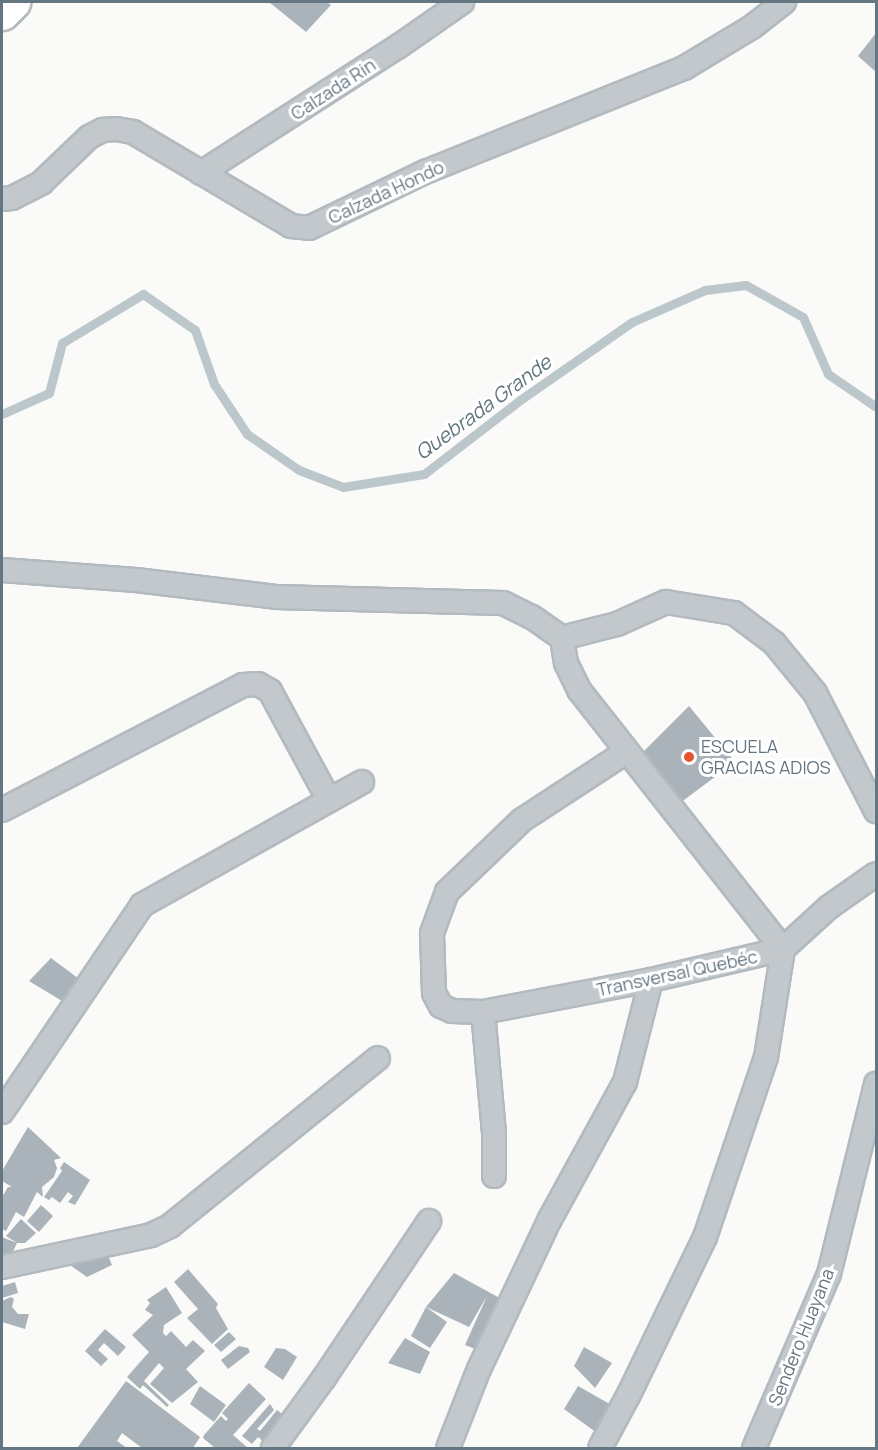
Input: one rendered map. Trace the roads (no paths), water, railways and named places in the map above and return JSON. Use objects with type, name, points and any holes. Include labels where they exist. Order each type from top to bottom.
[{"type":"street","points":[[2,13],[13,2]]},
{"type":"street","name":"Calzada Rin","points":[[201,173],[399,46],[462,2]]},
{"type":"street","name":"Calzada Hondo","points":[[2,199],[12,198],[41,183],[89,137],[103,130],[133,132],[291,226],[309,228],[425,172],[684,68],[752,27],[784,2]]},
{"type":"street","points":[[2,570],[136,580],[276,597],[503,603],[532,617],[562,638],[566,663],[579,690],[783,949],[766,1057],[705,1237],[600,1449]]},
{"type":"street","points":[[562,638],[617,624],[666,602],[734,612],[774,643],[815,693],[876,806]]},
{"type":"street","points":[[2,810],[243,685],[258,684],[270,691],[330,800]]},
{"type":"street","name":"Transversal Quebéc","points":[[626,752],[522,820],[447,892],[432,933],[434,993],[441,1006],[452,1011],[483,1012],[651,980],[783,949],[829,907],[876,874]]},
{"type":"street","points":[[2,1112],[142,905],[362,782]]},
{"type":"street","points":[[448,1449],[479,1370],[550,1219],[625,1082],[651,980]]},
{"type":"street","points":[[483,1012],[494,1133],[494,1176]]},
{"type":"street","points":[[2,1267],[152,1235],[170,1226],[378,1058]]},
{"type":"street","name":"Sendero Huayana","points":[[754,1449],[829,1275],[876,1084]]},
{"type":"street","points":[[273,1449],[324,1378],[429,1221]]},
{"type":"waterway","name":"Quebrada Grande","points":[[2,414],[49,393],[62,343],[143,294],[195,330],[214,384],[247,434],[299,470],[343,487],[424,474],[520,400],[632,322],[705,290],[746,285],[803,317],[828,374],[876,407]]},
{"type":"place","name":"ESCUELA GRACIAS ADIOS","points":[[689,757]]}]
